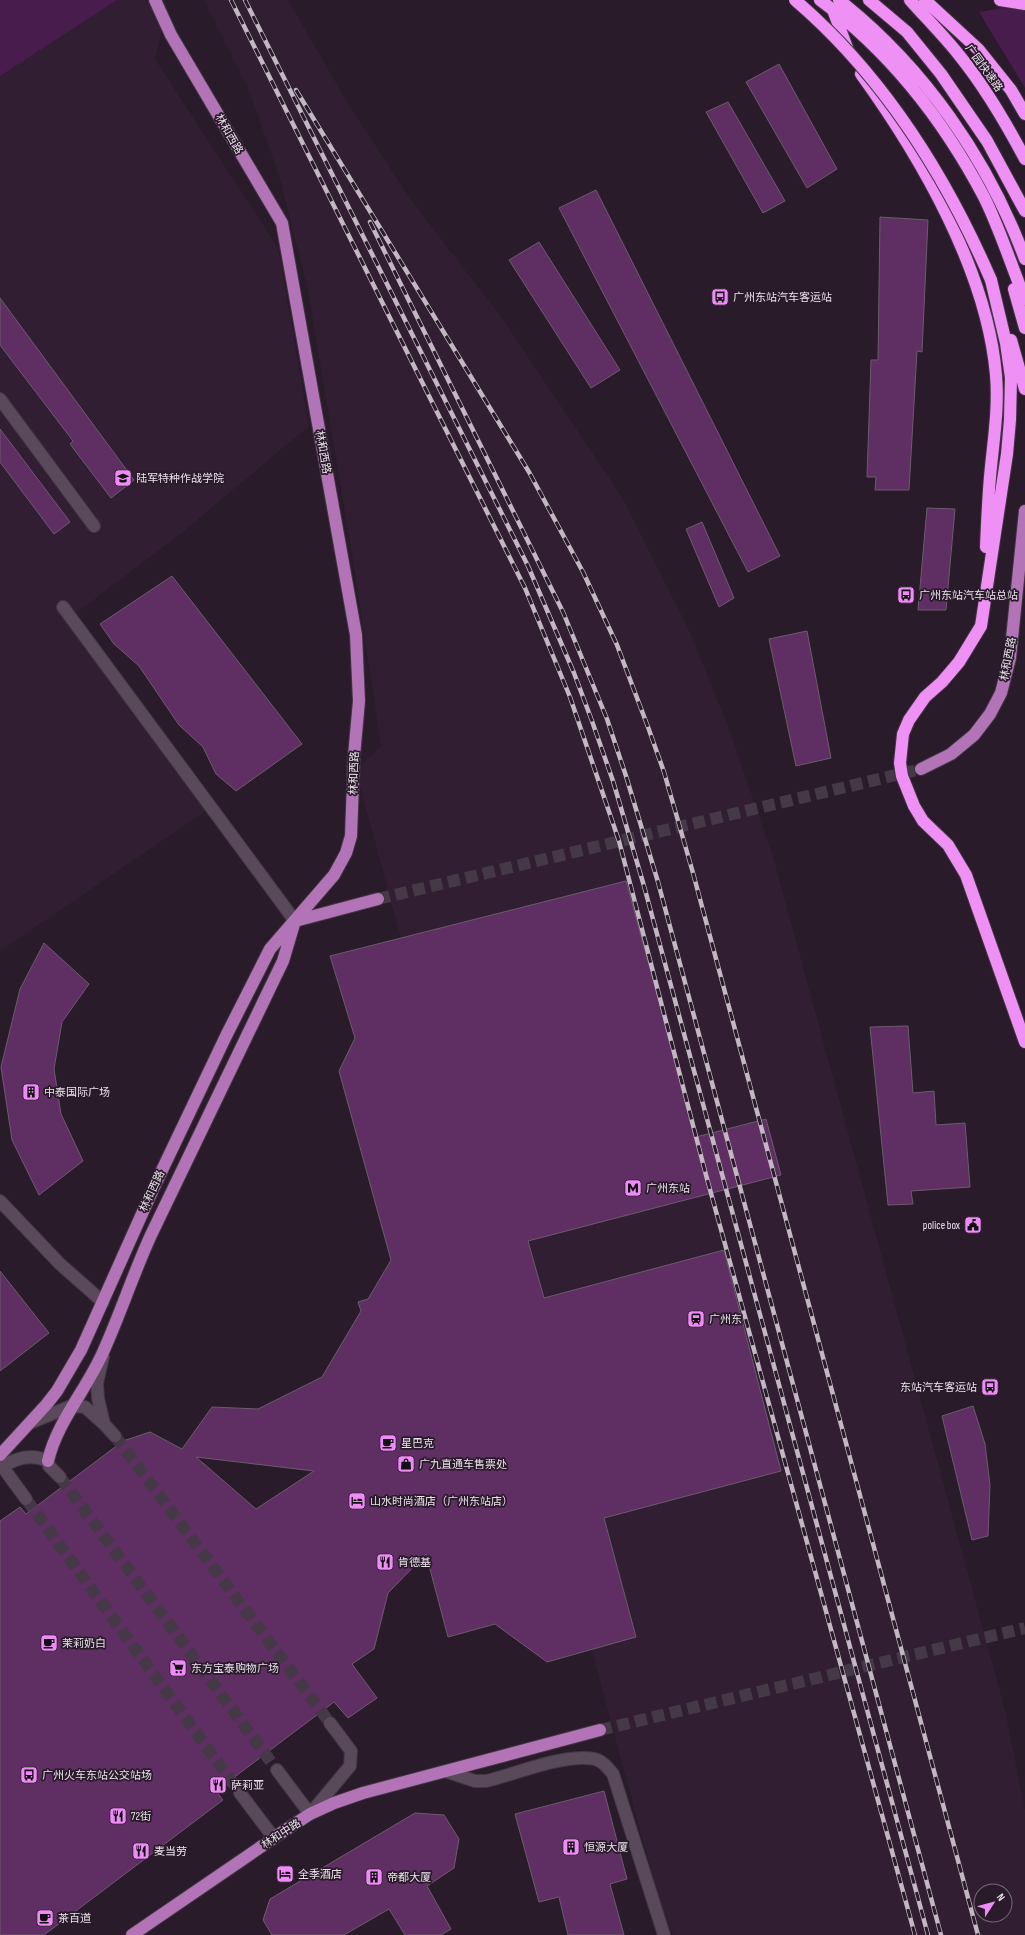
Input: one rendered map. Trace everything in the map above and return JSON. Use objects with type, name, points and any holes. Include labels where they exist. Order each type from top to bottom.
[{"type":"highway","points":[[794,0],[834,36],[857,60],[899,113],[936,170],[968,229],[990,280],[1016,353],[1025,389]]},
{"type":"highway","points":[[820,0],[836,5],[871,28],[922,81],[944,109],[983,169],[1016,234],[1025,258]]},
{"type":"highway","points":[[869,0],[907,32],[942,74],[987,141],[1025,211]]},
{"type":"highway","name":"广园快速路","points":[[910,0],[958,53],[971,70],[1002,118],[1025,159]]},
{"type":"highway","points":[[925,0],[979,50],[1010,90],[1025,114]]},
{"type":"highway","points":[[1000,0],[1025,4]]},
{"type":"highway","points":[[836,5],[852,62],[899,130],[948,220],[971,272],[985,315],[994,354],[997,398],[990,478],[981,626]]},
{"type":"highway","points":[[836,5],[910,86],[938,120],[984,198],[1025,299]]},
{"type":"highway","points":[[984,198],[1016,295],[1025,328]]},
{"type":"highway","points":[[990,280],[1006,343],[1011,378],[1010,420],[1007,454],[981,626],[959,662],[942,682],[925,698],[908,720],[903,734],[900,763],[902,776],[914,806],[923,821],[948,845],[966,875],[1025,1042]]},
{"type":"main road","name":"林和西路","points":[[1,1463],[49,1400],[81,1350],[103,1302],[121,1256],[226,1036],[270,949],[334,875],[346,853],[351,836],[354,756],[359,701],[356,635],[282,223],[171,35],[154,0]]},
{"type":"main road","name":"林和西路","points":[[921,770],[951,754],[974,735],[990,714],[1001,693],[1010,658],[1025,511]]},
{"type":"main road","points":[[295,921],[378,899]]},
{"type":"main road","name":"林和西路","points":[[48,1461],[56,1437],[104,1350],[151,1234],[283,962],[295,921]]},
{"type":"main road","name":"林和中路","points":[[132,1935],[310,1814],[334,1803],[363,1793],[448,1772],[600,1730]]},
{"type":"street","points":[[0,399],[94,526]]},
{"type":"street","points":[[63,606],[295,921]]},
{"type":"street","points":[[0,1201],[60,1264],[103,1302]]},
{"type":"street","points":[[104,1350],[97,1383],[98,1398],[104,1424]]},
{"type":"street","points":[[30,1423],[73,1406],[85,1407],[104,1424],[114,1436]]},
{"type":"street","points":[[26,1499],[1,1463],[26,1457],[41,1458],[48,1461],[49,1466],[60,1477]]},
{"type":"street","points":[[277,1770],[310,1814],[350,1766],[351,1751],[330,1723]]},
{"type":"street","points":[[448,1772],[474,1781],[486,1781],[569,1758],[595,1759],[606,1764],[613,1774],[664,1935]]},
{"type":"street","points":[[240,1793],[274,1838]]},
{"type":"shaded area","name":"陆军特种作战学院","points":[[0,0],[145,0],[164,22],[155,59],[278,248],[309,426],[184,531],[66,621],[206,811],[0,951]]},
{"type":"shaded area","points":[[0,0],[117,0],[0,76]]},
{"type":"shaded area","name":"广州东站","points":[[204,0],[288,0],[350,107],[409,197],[504,321],[622,497],[688,628],[728,726],[774,860],[1005,1710],[1025,1810],[1025,1935],[673,1935],[659,1901],[356,771],[381,746],[353,560],[308,290],[280,179],[249,90]]},
{"type":"shaded area","points":[[1002,8],[1025,10],[1025,88],[979,12]]},
{"type":"building","points":[[779,64],[837,169],[807,188],[746,82]]},
{"type":"building","points":[[728,102],[785,201],[763,213],[706,112]]},
{"type":"building","points":[[596,190],[780,556],[748,572],[559,208]]},
{"type":"building","points":[[880,217],[928,220],[922,352],[917,351],[909,490],[875,490],[876,477],[867,477],[871,360],[878,360]]},
{"type":"building","points":[[539,242],[620,370],[591,388],[509,260]]},
{"type":"building","points":[[0,298],[134,480],[111,498],[70,444],[73,441],[0,345]]},
{"type":"building","points":[[0,429],[70,522],[54,534],[0,462]]},
{"type":"building","points":[[927,508],[955,509],[946,610],[918,610]]},
{"type":"building","points":[[702,522],[734,598],[719,607],[686,529]]},
{"type":"building","points":[[172,576],[302,744],[236,791],[216,774],[203,747],[179,725],[139,666],[114,644],[100,624]]},
{"type":"building","points":[[807,631],[831,758],[796,766],[769,639]]},
{"type":"building","name":"广州东站","points":[[626,881],[696,1137],[766,1119],[781,1175],[528,1241],[544,1298],[724,1250],[781,1471],[604,1518],[636,1637],[547,1662],[495,1624],[448,1637],[426,1554],[388,1593],[374,1649],[352,1664],[377,1698],[348,1718],[334,1702],[216,1791],[223,1800],[44,1935],[0,1935],[0,1521],[20,1507],[26,1514],[123,1441],[150,1432],[182,1449],[212,1407],[258,1409],[322,1377],[361,1311],[358,1302],[368,1299],[391,1260],[339,1071],[355,1038],[330,956]],"holes":[[[196,1457],[314,1471],[256,1509]]]},
{"type":"building","name":"中泰国际广场","points":[[44,943],[89,984],[62,1022],[54,1069],[61,1114],[83,1161],[39,1195],[12,1140],[1,1067],[20,989]]},
{"type":"building","points":[[908,1026],[913,1093],[934,1091],[936,1125],[965,1123],[970,1187],[911,1191],[913,1204],[888,1205],[870,1027]]},
{"type":"building","points":[[0,1271],[49,1333],[0,1371]]},
{"type":"building","points":[[973,1406],[985,1444],[990,1485],[988,1536],[972,1540],[942,1416]]},
{"type":"building","name":"恒源大厦","points":[[604,1791],[627,1879],[610,1884],[624,1935],[568,1935],[559,1897],[539,1902],[515,1814]]},
{"type":"building","name":"帝都大厦","points":[[415,1813],[444,1815],[459,1839],[454,1868],[427,1886],[451,1929],[441,1935],[405,1935],[389,1909],[344,1935],[272,1935],[263,1920],[270,1899]]},
{"type":"tunnel","points":[[378,899],[921,769]]},
{"type":"tunnel","points":[[115,1436],[330,1723]]},
{"type":"tunnel","points":[[60,1477],[277,1770]]},
{"type":"tunnel","points":[[26,1499],[240,1793]]},
{"type":"tunnel","points":[[600,1730],[1025,1628]]},
{"type":"railway","points":[[231,0],[525,588],[570,697],[619,841],[706,1175],[915,1935]]},
{"type":"railway","points":[[245,0],[528,566],[574,673],[592,721],[613,781],[644,886],[928,1935]]},
{"type":"railway","points":[[296,90],[529,472],[583,572],[617,645],[648,727],[664,772],[693,873],[978,1935]]},
{"type":"railway","points":[[370,222],[563,612],[607,719],[658,882],[941,1935]]},
{"type":"place","name":"广州东站汽车客运站","points":[[720,297]]},
{"type":"place","name":"陆军特种作战学院","points":[[123,478]]},
{"type":"place","name":"广州东站汽车站总站","points":[[906,595]]},
{"type":"place","name":"中泰国际广场","points":[[31,1092]]},
{"type":"place","name":"广州东站","points":[[633,1188]]},
{"type":"place","name":"police box","points":[[973,1225]]},
{"type":"place","name":"广州东","points":[[696,1319]]},
{"type":"place","name":"东站汽车客运站","points":[[990,1387]]},
{"type":"place","name":"星巴克","points":[[388,1443]]},
{"type":"place","name":"广九直通车售票处","points":[[406,1464]]},
{"type":"place","name":"山水时尚酒店（广州东站店）","points":[[357,1501]]},
{"type":"place","name":"肯德基","points":[[385,1562]]},
{"type":"place","name":"茉莉奶白","points":[[49,1643]]},
{"type":"place","name":"东方宝泰购物广场","points":[[178,1668]]},
{"type":"place","name":"广州火车东站公交站场","points":[[29,1775]]},
{"type":"place","name":"萨莉亚","points":[[218,1785]]},
{"type":"place","name":"72街","points":[[118,1816]]},
{"type":"place","name":"恒源大厦","points":[[571,1847]]},
{"type":"place","name":"麦当劳","points":[[141,1851]]},
{"type":"place","name":"全季酒店","points":[[285,1874]]},
{"type":"place","name":"帝都大厦","points":[[374,1877]]},
{"type":"place","name":"茶百道","points":[[45,1918]]}]
